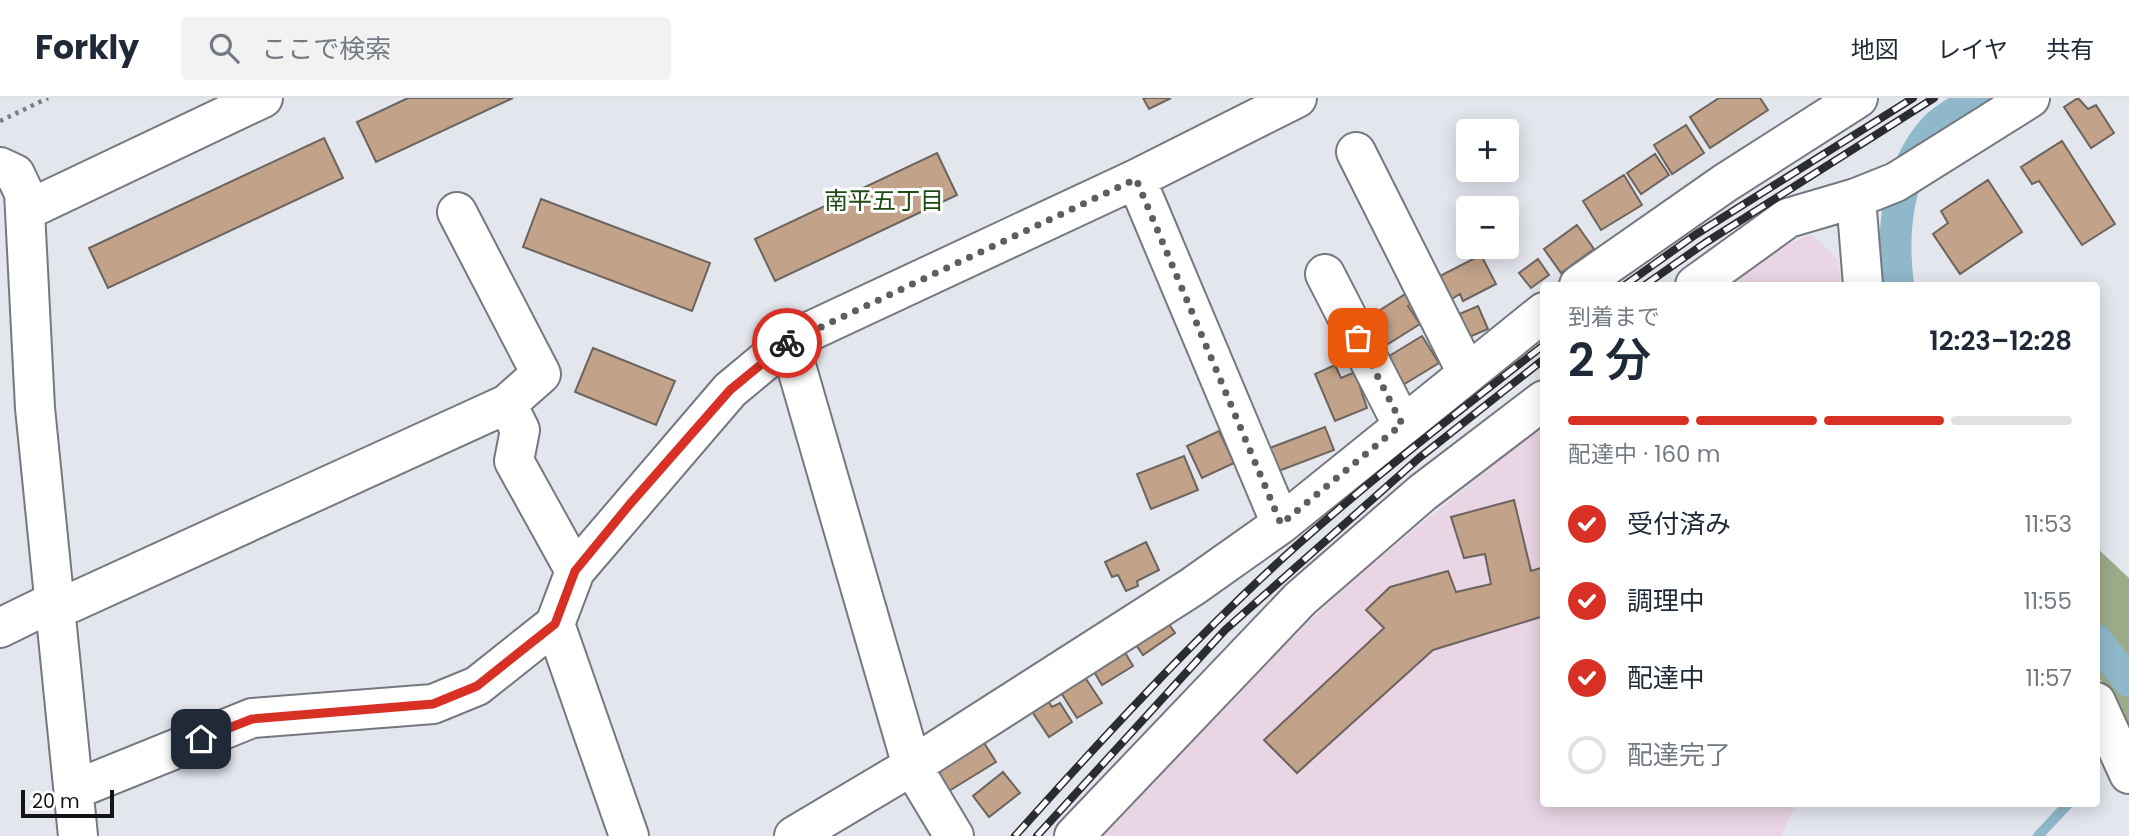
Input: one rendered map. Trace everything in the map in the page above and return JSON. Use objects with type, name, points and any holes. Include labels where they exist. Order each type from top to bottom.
[{"type":"street","points":[[24,211],[263,98]]},
{"type":"street","points":[[74,790],[252,719],[433,704],[477,686],[555,624],[575,571],[730,390],[789,341],[1136,179],[1297,98]]},
{"type":"street","points":[[1583,282],[1806,112],[1858,98]]},
{"type":"street","points":[[1699,282],[1788,218],[1856,198],[1896,182],[2030,98]]},
{"type":"street","points":[[1356,152],[1466,371]]},
{"type":"street","points":[[0,167],[15,174],[24,193],[35,408],[78,836]]},
{"type":"street","points":[[1136,179],[1281,524]]},
{"type":"street","points":[[1856,198],[1863,282]]},
{"type":"street","points":[[0,628],[53,602],[71,603],[507,404],[541,374],[457,212]]},
{"type":"street","points":[[1325,274],[1402,424]]},
{"type":"street","points":[[794,836],[912,766],[1192,587],[1281,524],[1466,371],[1540,315]]},
{"type":"street","points":[[789,341],[912,766],[954,836]]},
{"type":"street","points":[[1074,836],[1300,599],[1422,494],[1540,403]]},
{"type":"street","points":[[507,404],[520,430],[514,461],[575,571]]},
{"type":"street","points":[[555,624],[629,836]]},
{"type":"street","points":[[2100,711],[2129,774]]},
{"type":"path","points":[[0,121],[48,98]]},
{"type":"shaded area","points":[[1811,234],[1838,260],[1841,282],[1724,282],[1750,262]]},
{"type":"shaded area","points":[[1540,427],[1540,807],[1795,807],[1781,836],[1103,836],[1234,696],[1352,580]]},
{"type":"green space","points":[[2100,551],[2129,578],[2129,734],[2109,689],[2100,679]]},
{"type":"building","points":[[408,98],[513,98],[376,162],[357,122]]},
{"type":"building","points":[[1143,98],[1171,98],[1149,109]]},
{"type":"building","points":[[1719,98],[1760,98],[1768,110],[1710,148],[1690,117]]},
{"type":"building","points":[[2078,98],[2088,109],[2096,105],[2114,133],[2091,148],[2064,107]]},
{"type":"building","points":[[1686,125],[1704,153],[1672,174],[1654,145]]},
{"type":"building","points":[[324,138],[343,178],[108,288],[89,248]]},
{"type":"building","points":[[2062,141],[2115,224],[2082,245],[2039,181],[2032,184],[2021,167]]},
{"type":"building","points":[[937,153],[957,195],[775,281],[755,239]]},
{"type":"building","points":[[1655,154],[1669,175],[1641,194],[1627,173]]},
{"type":"building","points":[[1624,175],[1642,205],[1601,230],[1583,201]]},
{"type":"building","points":[[1988,180],[2022,232],[1960,274],[1933,234],[1948,223],[1941,211]]},
{"type":"building","points":[[541,199],[710,263],[692,311],[523,247]]},
{"type":"building","points":[[1577,225],[1594,249],[1561,273],[1544,249]]},
{"type":"building","points":[[1473,259],[1483,259],[1496,284],[1463,301],[1460,294],[1450,300],[1438,277]]},
{"type":"building","points":[[1538,259],[1549,275],[1531,288],[1519,273]]},
{"type":"building","points":[[1410,291],[1416,301],[1408,306],[1420,324],[1380,349],[1363,321]]},
{"type":"building","points":[[1478,306],[1488,329],[1467,338],[1457,315]]},
{"type":"building","points":[[1422,336],[1439,363],[1398,388],[1381,361]]},
{"type":"building","points":[[593,348],[675,381],[656,425],[575,392]]},
{"type":"building","points":[[1335,365],[1341,378],[1355,372],[1367,408],[1335,421],[1315,374]]},
{"type":"building","points":[[1325,427],[1334,450],[1276,472],[1267,449]]},
{"type":"building","points":[[1219,431],[1234,463],[1202,478],[1187,446]]},
{"type":"building","points":[[1184,456],[1198,490],[1151,509],[1137,474]]},
{"type":"building","points":[[1514,500],[1531,571],[1540,568],[1540,617],[1433,650],[1297,773],[1264,740],[1384,628],[1366,610],[1390,587],[1448,571],[1456,592],[1491,584],[1485,554],[1464,558],[1451,517]]},
{"type":"building","points":[[1146,542],[1159,570],[1137,581],[1138,586],[1126,591],[1118,575],[1112,577],[1105,562]]},
{"type":"building","points":[[1164,617],[1175,633],[1143,655],[1132,639]]},
{"type":"building","points":[[1121,646],[1133,666],[1102,685],[1093,670]]},
{"type":"building","points":[[1084,676],[1102,703],[1077,718],[1058,688]]},
{"type":"building","points":[[1045,696],[1052,707],[1060,703],[1072,722],[1049,737],[1029,707]]},
{"type":"building","points":[[981,738],[996,762],[949,791],[934,767]]},
{"type":"building","points":[[1003,772],[1020,793],[989,817],[973,796]]},
{"type":"waterway","points":[[1898,282],[1895,244],[1897,223],[1900,202],[1912,163],[1935,128],[1979,98]]},
{"type":"waterway","points":[[2100,645],[2129,681]]},
{"type":"waterway","points":[[2038,836],[2065,807]]},
{"type":"railway","points":[[1629,282],[1695,235],[1913,98]]},
{"type":"railway","points":[[1649,282],[1705,243],[1934,98]]},
{"type":"railway","points":[[1015,836],[1146,693],[1284,557],[1379,475],[1540,348]]},
{"type":"railway","points":[[1037,836],[1225,630],[1419,458],[1540,362]]},
{"type":"way so far","points":[[787,343],[1136,179],[1281,524],[1402,424],[1358,338]]},
{"type":"district","name":"南平五丁目","points":[[884,200]]},
{"type":"route","points":[[201,739],[252,719],[433,704],[477,686],[555,624],[575,571],[630,504],[730,390],[787,343]]}]
